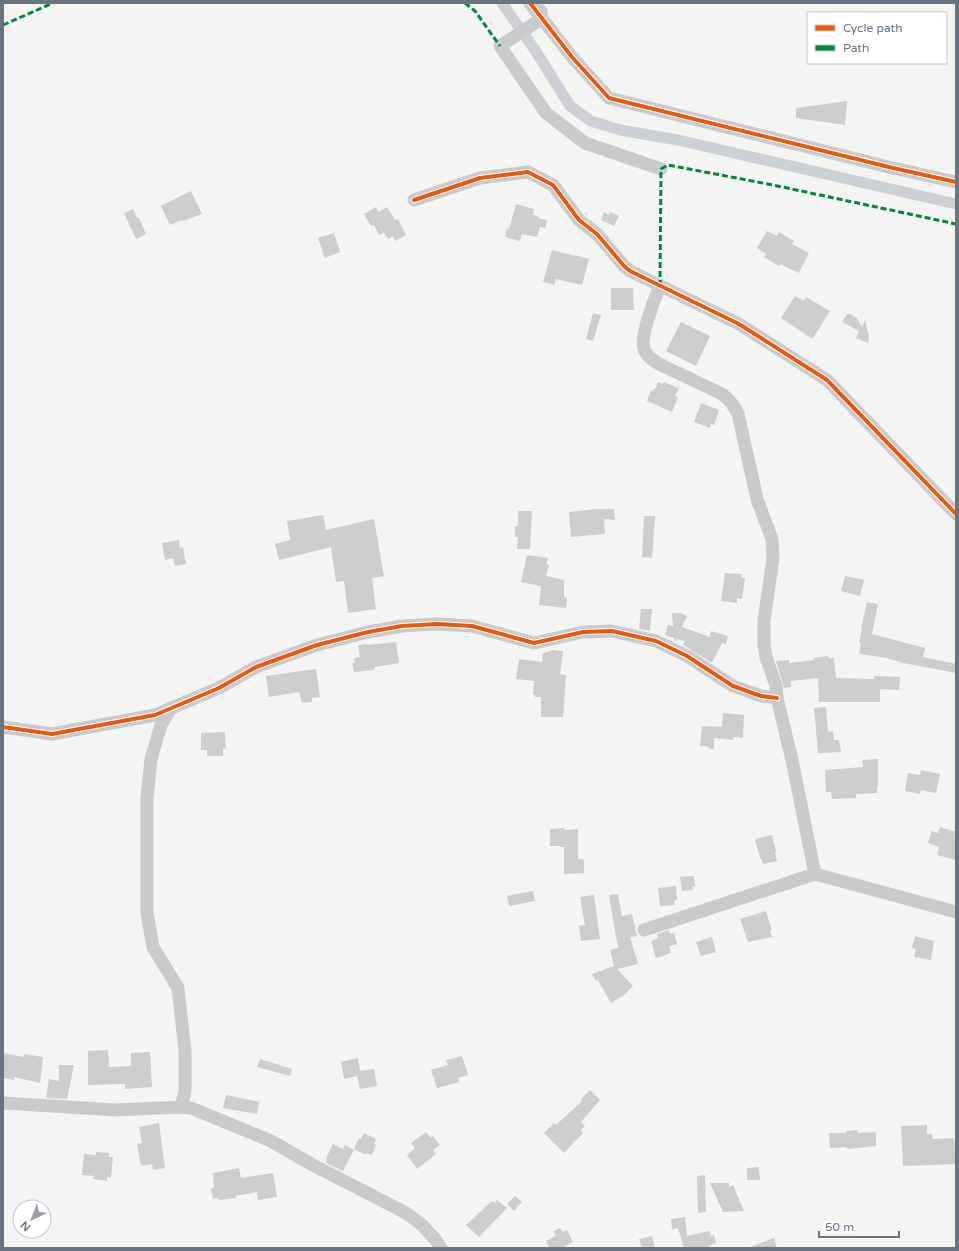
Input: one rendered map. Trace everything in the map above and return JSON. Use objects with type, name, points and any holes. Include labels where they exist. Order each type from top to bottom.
[{"type":"street","points":[[530,3],[572,57],[609,98],[893,168],[956,182]]},
{"type":"street","points":[[540,3],[542,19]]},
{"type":"street","points":[[542,19],[500,46],[546,113],[585,143],[661,169]]},
{"type":"street","points":[[414,200],[480,178],[528,172],[553,185],[579,220],[597,234],[624,266],[638,275],[739,324],[827,380],[956,514]]},
{"type":"street","points":[[660,286],[646,328],[643,342],[644,349],[647,354],[657,363],[722,394],[729,399],[734,406],[738,414],[757,499],[769,528],[774,548],[763,634],[764,646],[766,657],[776,686],[777,698],[792,760],[815,874]]},
{"type":"street","points":[[3,727],[52,734],[154,715],[219,688],[256,667],[317,645],[368,632],[402,626],[437,624],[472,626],[534,643],[583,632],[612,631],[656,641],[681,653],[733,686],[761,696],[777,698]]},
{"type":"street","points":[[171,708],[161,725],[151,759],[147,798],[147,913],[153,947],[178,988],[185,1051],[185,1092],[181,1107]]},
{"type":"street","points":[[644,930],[815,874],[956,912]]},
{"type":"street","points":[[3,1103],[116,1110],[181,1107],[191,1108],[271,1141],[311,1164],[406,1213],[421,1224],[441,1248]]},
{"type":"building","points":[[847,101],[845,125],[796,118],[796,108]]},
{"type":"building","points":[[191,191],[202,214],[170,225],[161,206]]},
{"type":"building","points":[[516,204],[534,209],[533,215],[547,220],[545,228],[540,227],[537,237],[522,234],[520,241],[505,237],[507,228],[509,229]]},
{"type":"building","points":[[376,207],[378,212],[387,207],[395,220],[398,219],[406,235],[395,241],[393,236],[388,239],[384,233],[379,235],[374,225],[371,226],[364,214]]},
{"type":"building","points":[[133,209],[146,234],[136,239],[124,213]]},
{"type":"building","points":[[604,212],[609,215],[610,212],[619,216],[614,226],[601,220]]},
{"type":"building","points":[[767,231],[777,236],[779,232],[794,241],[792,244],[809,253],[799,273],[780,264],[779,266],[764,257],[766,254],[757,248]]},
{"type":"building","points":[[334,233],[340,252],[325,258],[318,238]]},
{"type":"building","points":[[552,250],[589,259],[582,285],[556,279],[554,285],[543,282]]},
{"type":"building","points":[[611,288],[633,288],[634,310],[611,310]]},
{"type":"building","points":[[795,296],[804,301],[806,297],[830,311],[813,338],[781,318]]},
{"type":"building","points":[[593,313],[601,315],[593,341],[586,339]]},
{"type":"building","points":[[847,314],[856,317],[862,327],[865,320],[869,337],[868,343],[856,338],[859,331],[842,322]]},
{"type":"building","points":[[681,322],[710,336],[696,366],[666,351]]},
{"type":"building","points":[[658,382],[663,384],[663,382],[679,388],[675,396],[678,397],[672,412],[647,401],[651,390],[653,391],[656,388]]},
{"type":"building","points":[[701,403],[719,410],[714,425],[711,424],[710,428],[694,422]]},
{"type":"building","points":[[614,509],[615,520],[604,519],[605,534],[571,537],[569,512]]},
{"type":"building","points":[[518,511],[532,511],[530,549],[517,549],[518,537],[515,537],[515,526],[518,526]]},
{"type":"building","points":[[323,515],[326,530],[374,519],[384,576],[372,578],[376,609],[348,613],[344,581],[336,582],[331,547],[279,560],[275,544],[290,540],[287,521]]},
{"type":"building","points":[[644,516],[655,516],[652,558],[642,557]]},
{"type":"building","points":[[179,540],[180,548],[183,547],[186,564],[175,566],[173,558],[165,560],[162,543]]},
{"type":"building","points":[[527,555],[548,558],[546,564],[549,565],[546,576],[564,580],[564,597],[567,598],[566,608],[539,605],[541,586],[521,582]]},
{"type":"building","points":[[725,573],[742,574],[742,578],[745,578],[742,599],[737,598],[737,603],[721,601]]},
{"type":"building","points":[[845,576],[864,580],[860,596],[841,591]]},
{"type":"building","points":[[867,602],[878,604],[872,634],[925,648],[923,657],[956,664],[956,673],[903,663],[887,658],[859,654],[861,629]]},
{"type":"building","points":[[641,609],[652,609],[650,631],[639,629]]},
{"type":"building","points":[[672,613],[680,613],[687,616],[682,627],[710,637],[711,631],[728,636],[726,644],[722,643],[712,663],[683,645],[685,641],[677,639],[675,642],[674,638],[665,635],[668,625],[673,626]]},
{"type":"building","points":[[396,642],[399,663],[375,667],[374,670],[354,672],[352,663],[355,663],[354,658],[360,657],[358,645]]},
{"type":"building","points":[[551,650],[563,651],[560,674],[566,675],[563,717],[541,717],[541,697],[535,697],[535,695],[533,695],[534,681],[516,679],[519,659],[542,662],[543,653]]},
{"type":"building","points":[[828,656],[829,658],[834,658],[836,678],[874,679],[874,676],[900,677],[899,690],[880,689],[880,702],[819,702],[818,678],[791,681],[791,687],[784,688],[776,661],[789,660],[789,663],[814,660],[813,658]]},
{"type":"building","points":[[316,669],[320,697],[312,698],[312,702],[302,703],[299,692],[269,697],[266,676]]},
{"type":"building","points":[[826,707],[828,732],[833,731],[834,740],[839,740],[841,752],[818,753],[814,708]]},
{"type":"building","points":[[723,713],[744,715],[743,738],[733,737],[733,740],[714,738],[714,750],[706,746],[700,746],[702,726],[722,727]]},
{"type":"building","points":[[225,732],[226,749],[223,748],[223,756],[207,756],[207,750],[201,750],[201,733]]},
{"type":"building","points":[[878,759],[877,793],[856,794],[856,798],[832,799],[831,792],[826,792],[825,770],[863,767],[862,760]]},
{"type":"building","points":[[921,770],[940,774],[936,793],[921,790],[920,794],[905,791],[908,773],[920,775]]},
{"type":"building","points":[[940,827],[956,832],[954,838],[956,839],[956,860],[937,855],[939,847],[928,843],[932,831],[938,833]]},
{"type":"building","points":[[564,828],[565,830],[578,829],[578,859],[584,859],[584,873],[564,874],[564,847],[550,846],[550,829]]},
{"type":"building","points":[[772,835],[777,861],[763,864],[755,839]]},
{"type":"building","points":[[694,876],[695,886],[692,887],[693,890],[682,891],[680,877]]},
{"type":"building","points":[[676,886],[677,900],[674,901],[675,905],[660,906],[658,888]]},
{"type":"building","points":[[533,891],[535,901],[509,906],[507,896]]},
{"type":"building","points":[[618,894],[622,916],[632,914],[637,936],[630,937],[638,964],[617,969],[633,986],[624,995],[611,1003],[598,980],[596,981],[592,974],[614,966],[610,950],[618,948],[609,895]]},
{"type":"building","points":[[594,895],[600,939],[581,941],[579,926],[585,925],[580,897]]},
{"type":"building","points":[[766,911],[772,931],[770,931],[772,937],[748,942],[740,919]]},
{"type":"building","points":[[669,930],[670,934],[674,933],[677,944],[669,946],[671,953],[656,958],[651,941],[658,938],[657,934]]},
{"type":"building","points":[[915,936],[934,941],[931,960],[914,957],[916,949],[912,948]]},
{"type":"building","points":[[712,937],[716,952],[701,956],[696,942]]},
{"type":"building","points":[[108,1050],[109,1067],[131,1066],[131,1053],[150,1052],[152,1087],[125,1089],[125,1084],[88,1085],[88,1051]]},
{"type":"building","points":[[3,1053],[24,1057],[24,1054],[43,1057],[40,1083],[14,1077],[14,1080],[3,1078]]},
{"type":"building","points":[[462,1056],[468,1075],[458,1078],[459,1082],[437,1088],[431,1070],[448,1065],[446,1060]]},
{"type":"building","points":[[358,1058],[360,1071],[374,1069],[377,1086],[360,1089],[357,1076],[344,1079],[341,1062]]},
{"type":"building","points":[[260,1059],[292,1069],[290,1076],[257,1067]]},
{"type":"building","points":[[59,1065],[74,1065],[67,1099],[46,1098],[49,1079],[59,1081]]},
{"type":"building","points":[[590,1090],[600,1100],[581,1122],[585,1126],[581,1130],[583,1133],[564,1153],[544,1133],[554,1123],[556,1125],[582,1101],[580,1100]]},
{"type":"building","points":[[226,1095],[259,1102],[257,1114],[223,1108]]},
{"type":"building","points":[[159,1123],[165,1168],[153,1170],[152,1164],[141,1166],[137,1144],[142,1143],[139,1127]]},
{"type":"building","points":[[927,1125],[927,1134],[932,1134],[933,1139],[954,1138],[956,1164],[903,1166],[901,1126]]},
{"type":"building","points":[[858,1130],[858,1133],[876,1132],[876,1146],[848,1149],[846,1147],[830,1148],[829,1133],[846,1133],[846,1131]]},
{"type":"building","points":[[426,1132],[431,1138],[433,1136],[440,1145],[433,1150],[436,1154],[417,1169],[407,1155],[415,1148],[411,1143]]},
{"type":"building","points":[[364,1133],[376,1139],[374,1144],[376,1145],[372,1155],[367,1153],[366,1155],[354,1149],[359,1138],[361,1139]]},
{"type":"building","points":[[333,1144],[343,1149],[345,1145],[354,1150],[343,1171],[326,1163],[326,1158]]},
{"type":"building","points":[[96,1152],[109,1153],[109,1157],[113,1157],[111,1178],[107,1177],[107,1181],[93,1179],[94,1176],[82,1175],[84,1154],[96,1155]]},
{"type":"building","points":[[759,1167],[760,1180],[747,1180],[747,1168]]},
{"type":"building","points":[[239,1168],[241,1178],[273,1173],[277,1197],[258,1200],[257,1192],[236,1196],[236,1198],[219,1200],[218,1198],[213,1199],[211,1188],[214,1188],[213,1173]]},
{"type":"building","points":[[705,1175],[706,1212],[698,1213],[697,1176]]},
{"type":"building","points":[[710,1183],[729,1183],[729,1187],[733,1185],[744,1211],[723,1212]]},
{"type":"building","points":[[515,1196],[522,1202],[514,1211],[507,1204]]},
{"type":"building","points":[[497,1200],[507,1208],[479,1237],[466,1225],[492,1201],[495,1203]]},
{"type":"building","points":[[685,1217],[687,1236],[710,1231],[711,1236],[714,1235],[716,1243],[709,1246],[710,1248],[684,1248],[678,1228],[672,1229],[671,1219]]},
{"type":"building","points":[[560,1228],[563,1232],[567,1230],[573,1242],[562,1248],[549,1248],[546,1241],[556,1236],[553,1231]]},
{"type":"building","points":[[652,1236],[655,1248],[642,1248],[639,1239]]},
{"type":"building","points":[[774,1238],[777,1248],[750,1248],[750,1247]]},
{"type":"waterway","points":[[502,3],[535,50],[570,106],[591,121],[620,130],[678,140],[956,204]]},
{"type":"marked path","points":[[3,25],[53,3]]},
{"type":"marked path","points":[[465,3],[475,11],[500,46]]},
{"type":"marked path","points":[[660,286],[661,169],[668,165],[773,185],[956,224]]},
{"type":"cycle path","points":[[530,3],[572,57],[609,98],[893,168],[956,182]]},
{"type":"cycle path","points":[[414,200],[480,178],[528,172],[553,185],[579,220],[597,234],[630,271],[739,324],[827,380],[956,514]]},
{"type":"cycle path","points":[[3,727],[52,734],[155,715],[219,688],[256,667],[317,645],[368,632],[402,626],[437,624],[472,626],[534,643],[583,632],[612,631],[656,641],[687,656],[733,686],[761,696],[777,698]]}]
